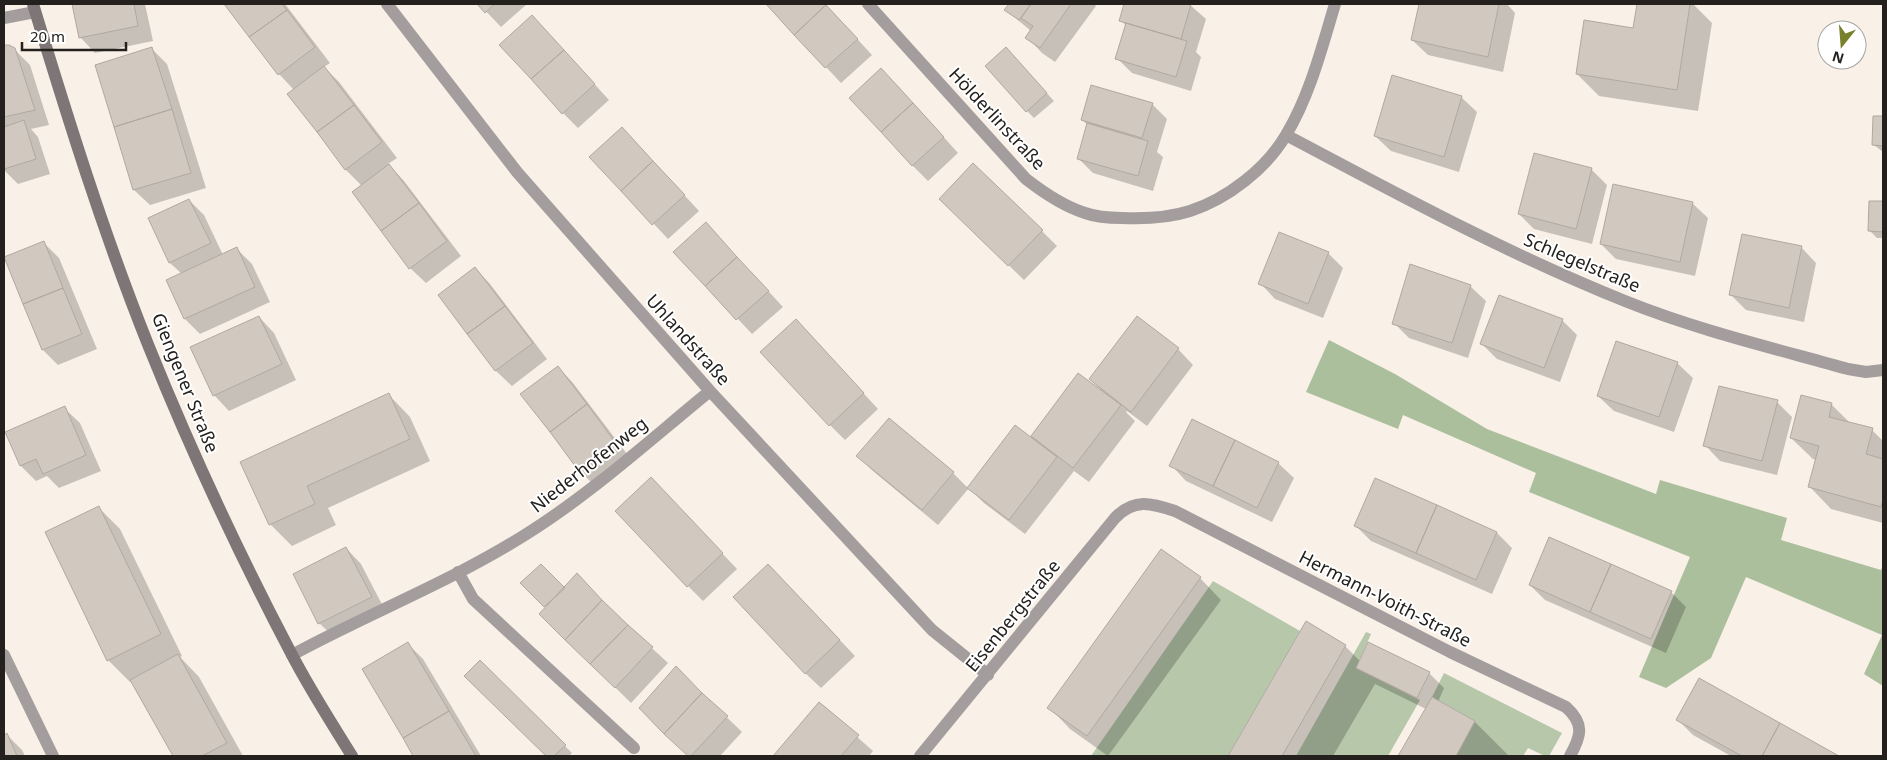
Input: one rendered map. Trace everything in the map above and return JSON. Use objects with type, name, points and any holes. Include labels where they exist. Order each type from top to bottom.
[{"type":"main road","name":"Giengener Straße","points":[[34,8],[87,177],[149,346],[211,491],[292,654],[352,756]]},
{"type":"street","name":"Uhlandstraße","points":[[387,4],[517,172],[710,391],[932,630],[988,675]]},
{"type":"street","name":"Hölderlinstraße","points":[[868,4],[1026,179],[1072,209],[1087,214],[1136,219],[1189,212],[1213,201],[1250,176],[1268,158],[1286,135],[1308,87],[1335,4]]},
{"type":"street","points":[[4,18],[34,8]]},
{"type":"street","name":"Schlegelstraße","points":[[1286,135],[1491,243],[1625,301],[1702,329],[1848,369],[1866,372],[1883,370]]},
{"type":"street","name":"Niederhofenweg","points":[[292,654],[458,572],[526,534],[574,503],[710,391]]},
{"type":"street","name":"Eisenbergstraße","points":[[920,756],[1115,518],[1128,506],[1137,504]]},
{"type":"street","name":"Hermann-Voith-Straße","points":[[1137,504],[1151,505],[1175,511],[1425,639],[1566,707],[1574,714],[1579,723],[1578,742],[1570,756]]},
{"type":"street","points":[[458,572],[473,600],[634,748]]},
{"type":"street","points":[[4,655],[53,756]]},
{"type":"green space","points":[[1329,340],[1395,374],[1487,429],[1656,494],[1660,480],[1787,518],[1781,540],[1881,570],[1883,565],[1883,686],[1864,674],[1882,635],[1746,577],[1711,658],[1666,688],[1639,677],[1690,557],[1529,492],[1536,473],[1403,415],[1398,429],[1306,392]]},
{"type":"green space","points":[[1213,581],[1300,631],[1228,756],[1091,756]]},
{"type":"green space","points":[[1366,632],[1371,634],[1356,668],[1420,700],[1388,756],[1296,756]]},
{"type":"green space","points":[[1444,673],[1562,733],[1549,756],[1528,748],[1523,756],[1456,756],[1475,721],[1432,697]]},
{"type":"building","points":[[72,4],[134,4],[138,26],[79,38]]},
{"type":"building","points":[[224,4],[282,4],[287,10],[249,37]]},
{"type":"building","points":[[477,4],[495,4],[485,13]]},
{"type":"building","points":[[766,4],[825,4],[826,5],[794,35]]},
{"type":"building","points":[[1009,4],[1031,4],[1019,20],[1004,10]]},
{"type":"building","points":[[1031,4],[1071,4],[1040,48],[1025,38],[1033,26],[1021,18]]},
{"type":"building","points":[[1124,4],[1191,4],[1181,39],[1119,21]]},
{"type":"building","points":[[1419,4],[1499,4],[1488,57],[1411,40]]},
{"type":"building","points":[[1637,4],[1690,4],[1677,90],[1576,74],[1584,20],[1633,28]]},
{"type":"building","points":[[826,5],[858,39],[825,68],[794,35]]},
{"type":"building","points":[[287,10],[315,47],[278,75],[249,37]]},
{"type":"building","points":[[532,15],[564,50],[531,79],[499,45]]},
{"type":"building","points":[[1126,23],[1187,41],[1176,77],[1115,59]]},
{"type":"building","points":[[4,45],[15,48],[35,110],[4,117]]},
{"type":"building","points":[[152,47],[172,109],[114,127],[95,65]]},
{"type":"building","points":[[1006,47],[1047,93],[1026,112],[985,66]]},
{"type":"building","points":[[564,50],[595,84],[562,114],[531,79]]},
{"type":"building","points":[[324,66],[354,105],[317,132],[287,94]]},
{"type":"building","points":[[881,68],[913,103],[881,132],[849,98]]},
{"type":"building","points":[[1392,75],[1462,96],[1444,157],[1374,136]]},
{"type":"building","points":[[1091,85],[1153,103],[1142,138],[1081,120]]},
{"type":"building","points":[[913,103],[944,137],[912,166],[881,132]]},
{"type":"building","points":[[354,105],[382,142],[345,170],[317,132]]},
{"type":"building","points":[[172,109],[191,173],[133,190],[114,127]]},
{"type":"building","points":[[1873,116],[1883,116],[1883,146],[1872,145]]},
{"type":"building","points":[[24,120],[36,159],[4,169],[4,127]]},
{"type":"building","points":[[1087,123],[1148,141],[1138,176],[1077,159]]},
{"type":"building","points":[[622,127],[653,161],[621,191],[589,157]]},
{"type":"building","points":[[1534,153],[1592,168],[1576,229],[1518,214]]},
{"type":"building","points":[[653,161],[685,195],[652,225],[621,191]]},
{"type":"building","points":[[973,163],[1043,230],[1008,266],[939,199]]},
{"type":"building","points":[[389,164],[419,203],[381,231],[352,192]]},
{"type":"building","points":[[1613,184],[1693,202],[1680,262],[1600,244]]},
{"type":"building","points":[[189,199],[211,243],[169,263],[148,218]]},
{"type":"building","points":[[1869,201],[1883,201],[1883,232],[1868,231]]},
{"type":"building","points":[[419,203],[447,241],[409,269],[381,231]]},
{"type":"building","points":[[706,222],[737,257],[705,286],[673,252]]},
{"type":"building","points":[[1279,232],[1329,252],[1308,304],[1258,284]]},
{"type":"building","points":[[1742,234],[1802,246],[1789,308],[1729,295]]},
{"type":"building","points":[[44,241],[63,288],[23,304],[4,257]]},
{"type":"building","points":[[237,247],[255,287],[184,319],[166,280]]},
{"type":"building","points":[[737,257],[769,291],[736,320],[705,286]]},
{"type":"building","points":[[1410,264],[1471,285],[1452,343],[1392,324]]},
{"type":"building","points":[[475,267],[505,306],[467,334],[438,295]]},
{"type":"building","points":[[63,288],[82,334],[42,350],[23,304]]},
{"type":"building","points":[[1499,295],[1563,319],[1544,368],[1480,344]]},
{"type":"building","points":[[505,306],[533,343],[495,371],[467,334]]},
{"type":"building","points":[[259,316],[282,364],[213,396],[190,347]]},
{"type":"building","points":[[1137,316],[1179,348],[1131,412],[1089,379]]},
{"type":"building","points":[[796,319],[864,393],[829,426],[760,352]]},
{"type":"building","points":[[1616,341],[1678,362],[1659,417],[1597,396]]},
{"type":"building","points":[[558,366],[587,404],[550,432],[520,394]]},
{"type":"building","points":[[1078,373],[1121,405],[1073,468],[1031,436]]},
{"type":"building","points":[[1719,386],[1778,400],[1762,461],[1703,446]]},
{"type":"building","points":[[389,393],[410,439],[307,486],[315,504],[269,525],[240,462]]},
{"type":"building","points":[[1801,395],[1832,403],[1829,417],[1873,428],[1866,454],[1883,459],[1883,499],[1881,507],[1808,487],[1819,446],[1790,438]]},
{"type":"building","points":[[587,404],[615,442],[578,470],[550,432]]},
{"type":"building","points":[[65,406],[86,455],[43,474],[36,459],[20,466],[5,432]]},
{"type":"building","points":[[889,418],[954,472],[922,510],[856,456]]},
{"type":"building","points":[[1192,419],[1235,440],[1213,486],[1169,466]]},
{"type":"building","points":[[1015,425],[1057,457],[1009,520],[967,488]]},
{"type":"building","points":[[1235,440],[1279,462],[1257,508],[1213,486]]},
{"type":"building","points":[[651,477],[723,553],[687,587],[615,511]]},
{"type":"building","points":[[1375,478],[1437,505],[1416,553],[1354,526]]},
{"type":"building","points":[[1437,505],[1497,532],[1476,580],[1416,553]]},
{"type":"building","points":[[99,506],[161,634],[107,661],[45,532]]},
{"type":"building","points":[[1549,537],[1611,564],[1590,612],[1529,585]]},
{"type":"building","points":[[346,547],[372,597],[318,624],[293,574]]},
{"type":"building","points":[[1161,549],[1201,577],[1087,736],[1047,708]]},
{"type":"building","points":[[541,564],[565,588],[544,607],[520,583]]},
{"type":"building","points":[[768,564],[840,640],[805,674],[733,597]]},
{"type":"building","points":[[1611,564],[1672,591],[1651,639],[1590,612]]},
{"type":"building","points":[[577,573],[602,600],[565,640],[539,614]]},
{"type":"building","points":[[602,600],[628,625],[590,664],[565,640]]},
{"type":"building","points":[[1306,621],[1346,645],[1319,692],[1282,756],[1228,756]]},
{"type":"building","points":[[628,625],[653,647],[615,688],[590,664]]},
{"type":"building","points":[[408,642],[449,711],[403,738],[362,669]]},
{"type":"building","points":[[1368,642],[1430,672],[1417,698],[1356,668]]},
{"type":"building","points":[[178,654],[227,743],[202,756],[173,756],[130,680]]},
{"type":"building","points":[[480,660],[566,745],[554,756],[546,756],[464,676]]},
{"type":"building","points":[[676,666],[702,693],[664,734],[639,708]]},
{"type":"building","points":[[1699,678],[1780,723],[1762,756],[1742,756],[1676,720]]},
{"type":"building","points":[[702,693],[728,716],[691,756],[688,756],[664,734]]},
{"type":"building","points":[[1432,697],[1475,721],[1456,756],[1398,756]]},
{"type":"building","points":[[819,702],[859,735],[841,756],[773,756]]},
{"type":"building","points":[[449,711],[476,756],[413,756],[403,738]]},
{"type":"building","points":[[1780,723],[1839,756],[1762,756]]},
{"type":"building","points":[[7,733],[17,756],[4,756],[4,735]]}]
